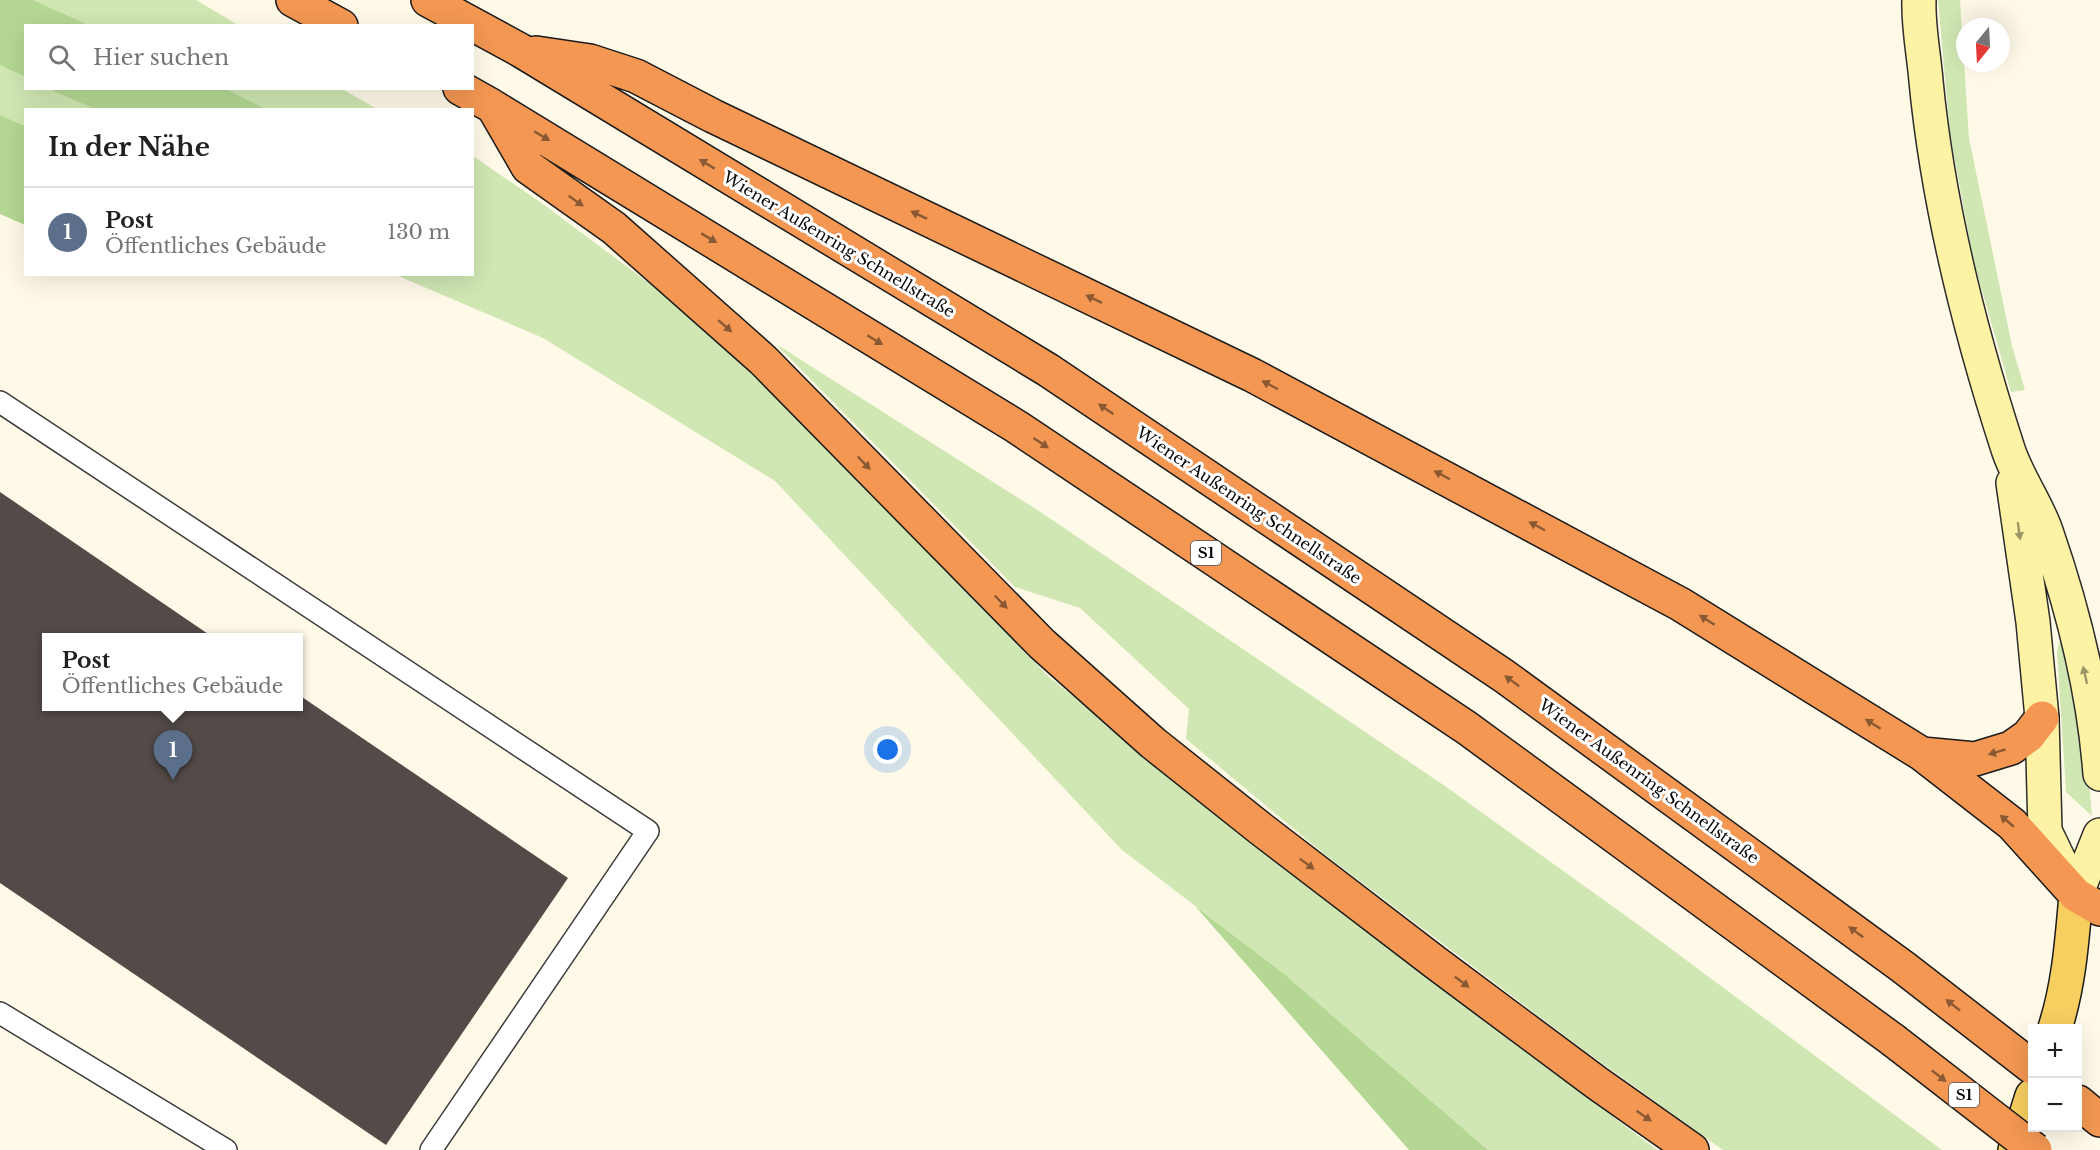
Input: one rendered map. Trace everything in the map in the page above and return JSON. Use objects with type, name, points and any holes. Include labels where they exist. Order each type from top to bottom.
[{"type":"highway","points":[[293,0],[337,24]]},
{"type":"highway","name":"Wiener Außenring Schnellstraße","points":[[428,0],[472,24]]},
{"type":"highway","name":"Wiener Außenring Schnellstraße","points":[[474,25],[520,50],[1048,370],[1504,676],[1904,967],[2028,1064]]},
{"type":"highway","points":[[520,50],[590,61],[636,76],[734,126],[1252,375],[1680,604],[1922,754],[2012,824],[2088,902]]},
{"type":"highway","name":"S1","points":[[464,90],[1017,426],[1467,728],[1893,1040],[2035,1150]]},
{"type":"highway","points":[[492,106],[528,167],[614,228],[763,360],[1042,644],[1153,743],[1436,963],[1597,1083],[1692,1150]]},
{"type":"highway","points":[[1922,754],[1975,759],[2012,748],[2028,736],[2042,718]]},
{"type":"highway","points":[[2082,1105],[2100,1119]]},
{"type":"main road","points":[[1919,0],[1931,137],[1955,263],[2009,452],[2033,622],[2042,718],[2045,831],[2088,902]]},
{"type":"main road","points":[[2009,452],[2045,529],[2069,608],[2089,691],[2100,774]]},
{"type":"main road","points":[[2057,1024],[2071,957],[2088,902],[2100,835]]},
{"type":"main road","points":[[2015,1150],[2028,1109]]},
{"type":"lane","points":[[0,402],[648,831],[431,1150]]},
{"type":"lane","points":[[0,1013],[226,1150]]},
{"type":"green space","points":[[0,0],[33,0],[87,24],[24,24],[24,77],[0,65]]},
{"type":"green space","points":[[33,0],[196,0],[236,24],[87,24]]},
{"type":"green space","points":[[1938,0],[1960,0],[1961,18],[1956,18],[1956,72],[1965,72],[1969,138],[2012,346],[2025,390],[2011,392],[1973,259],[1950,134]]},
{"type":"green space","points":[[0,65],[24,77],[24,90],[51,90],[92,108],[24,108],[24,126],[0,115]]},
{"type":"green space","points":[[51,90],[228,90],[264,108],[92,108]]},
{"type":"green space","points":[[228,90],[344,90],[375,108],[264,108]]},
{"type":"green space","points":[[0,115],[24,126],[24,225],[0,214]]},
{"type":"green space","points":[[474,157],[547,207],[689,313],[835,455],[1050,678],[1400,956],[1657,1150],[1488,1150],[1282,972],[1122,850],[775,481],[543,338],[398,276],[474,276]]},
{"type":"green space","points":[[776,344],[1039,511],[1445,786],[1647,931],[1942,1150],[1723,1150],[1585,1051],[1324,854],[1186,739],[1189,709],[1080,608],[1015,587]]},
{"type":"green space","points":[[2060,640],[2063,641],[2085,730],[2092,816],[2066,792],[2057,652]]},
{"type":"green space","points":[[1195,906],[1282,972],[1488,1150],[1409,1150]]},
{"type":"building","points":[[0,492],[207,633],[42,633],[42,711],[303,711],[303,698],[568,878],[386,1145],[0,883]]},
{"type":"place","name":"Post","points":[[173,780]]}]
